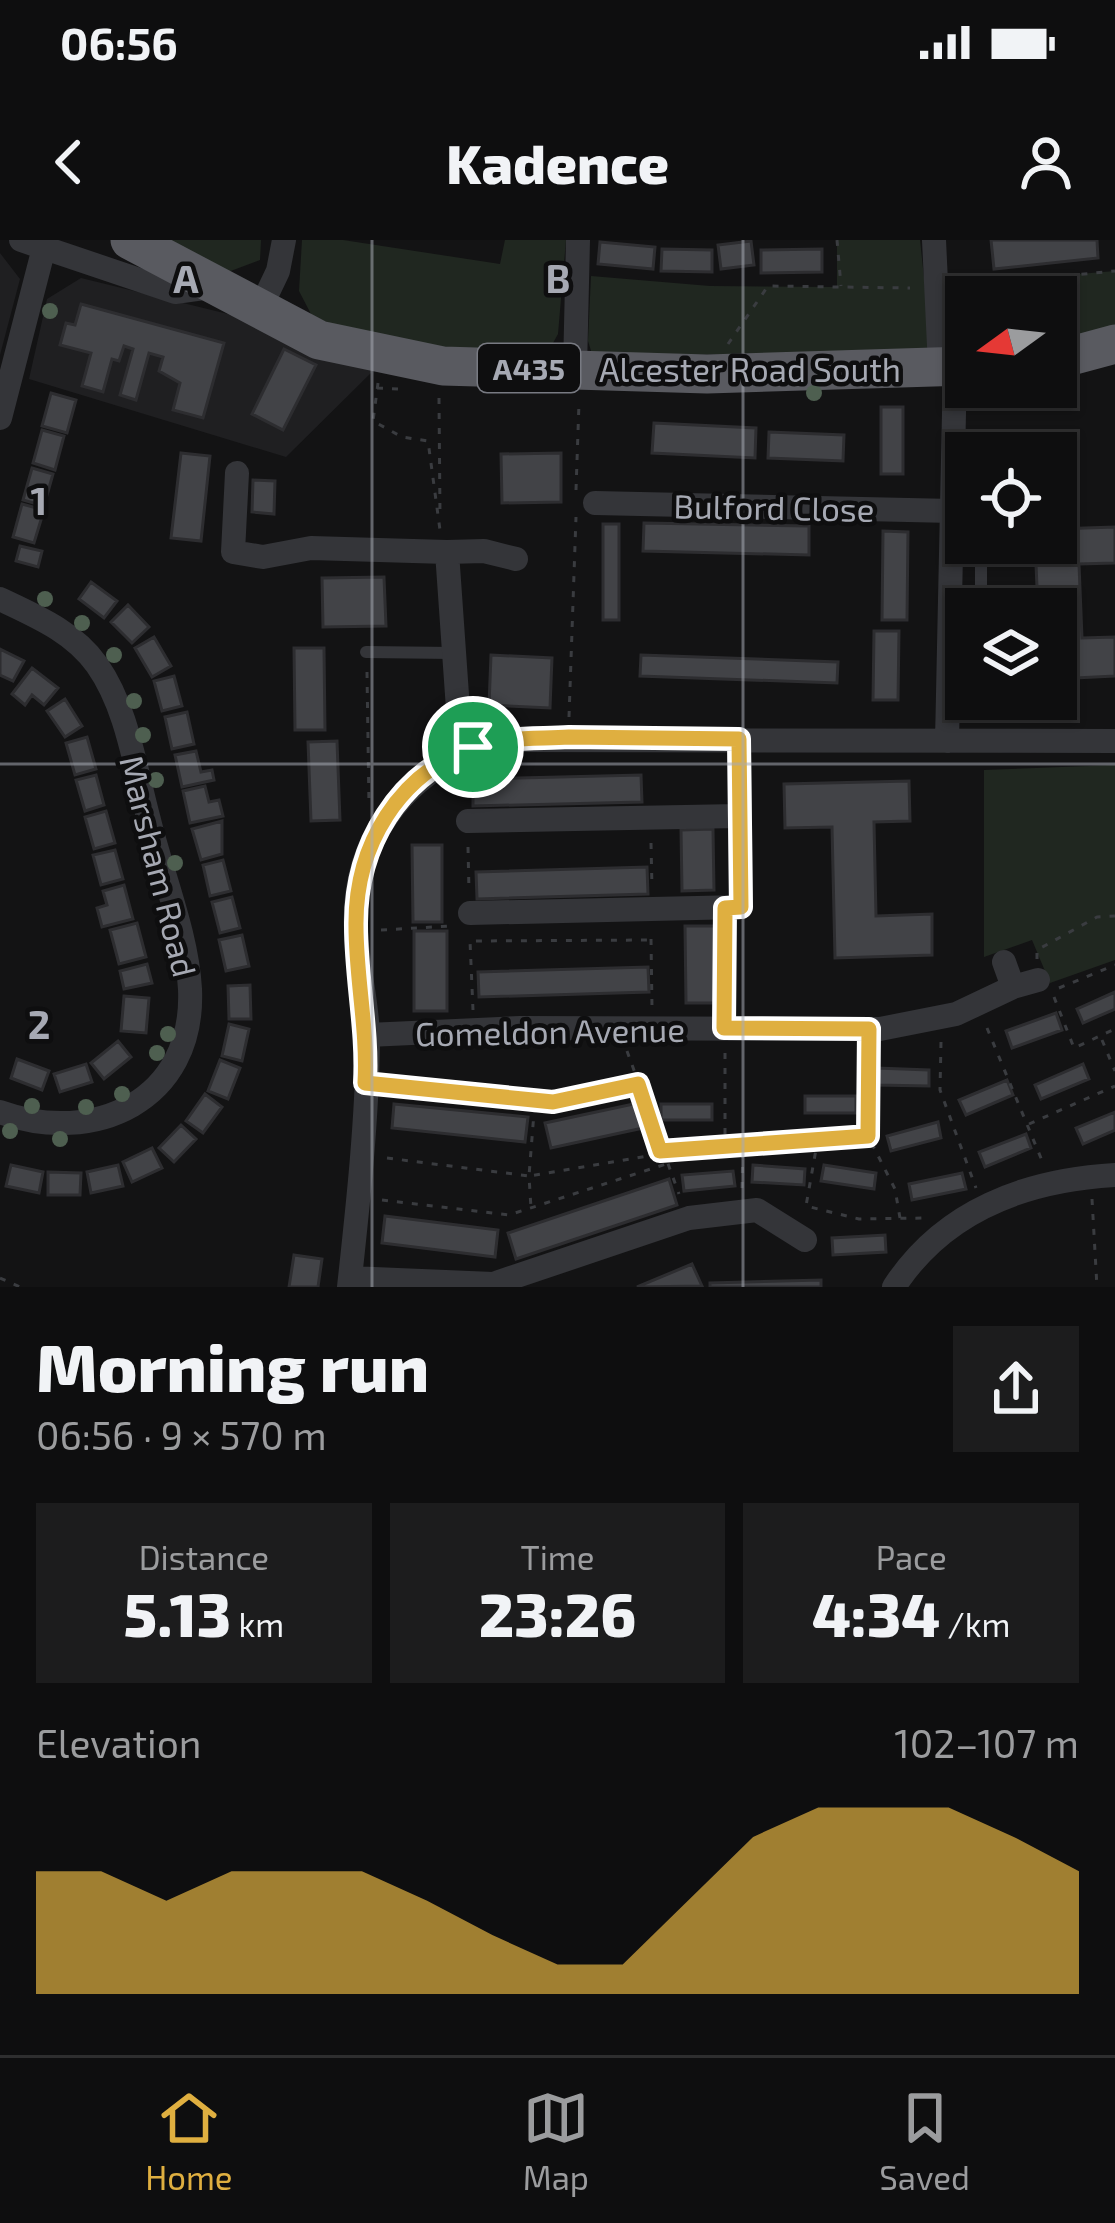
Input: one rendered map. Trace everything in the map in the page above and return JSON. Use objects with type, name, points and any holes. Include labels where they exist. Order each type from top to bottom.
[{"type":"highway","name":"Alcester Road South","points":[[130,240],[319,340],[443,366],[707,374],[945,366]]},
{"type":"highway","points":[[1077,355],[1115,344]]},
{"type":"highway","points":[[1077,360],[1115,359]]},
{"type":"street","points":[[259,311],[278,272],[284,240]]},
{"type":"street","points":[[575,369],[578,240]]},
{"type":"street","points":[[934,240],[945,323]]},
{"type":"street","points":[[0,418],[37,242],[175,292],[211,286]]},
{"type":"street","points":[[237,472],[233,552],[263,557],[311,548],[484,551],[515,559]]},
{"type":"street","name":"Bulford Close","points":[[582,502],[945,511]]},
{"type":"street","points":[[447,552],[458,709],[473,747]]},
{"type":"street","name":"Marsham Road","points":[[0,599],[74,638],[117,699],[190,990],[181,1048],[144,1098],[120,1114],[73,1127],[0,1112]]},
{"type":"street","points":[[947,740],[949,720]]},
{"type":"street","points":[[470,913],[741,907],[739,739]]},
{"type":"street","points":[[805,1240],[757,1210],[689,1217],[549,1278],[493,1284],[350,1282],[368,1035],[356,931],[359,869],[381,822],[433,770],[473,747],[504,740],[1115,740]]},
{"type":"street","points":[[468,821],[738,816]]},
{"type":"street","points":[[1004,962],[1026,983]]},
{"type":"street","name":"Gomeldon Avenue","points":[[368,1035],[619,1028],[869,1029],[942,1017],[1026,983]]},
{"type":"street","points":[[894,1287],[918,1254],[982,1207],[1052,1182],[1103,1176]]},
{"type":"lane","points":[[366,652],[454,653]]},
{"type":"path","points":[[837,240],[841,287]]},
{"type":"path","points":[[707,374],[768,286],[938,289],[1115,271]]},
{"type":"path","points":[[387,357],[373,422],[402,437],[428,441],[440,532],[439,392]]},
{"type":"path","points":[[569,737],[582,502],[575,369]]},
{"type":"path","points":[[366,652],[368,804],[381,822]]},
{"type":"path","points":[[651,818],[652,1028]]},
{"type":"path","points":[[468,821],[470,913]]},
{"type":"path","points":[[724,1143],[725,908]]},
{"type":"path","points":[[1026,983],[1037,950],[1097,917],[1115,916]]},
{"type":"path","points":[[356,931],[470,925],[473,1030]]},
{"type":"path","points":[[470,941],[651,940]]},
{"type":"path","points":[[1115,965],[1052,991],[1074,1048],[1115,1029]]},
{"type":"path","points":[[977,1004],[1052,1182]]},
{"type":"path","points":[[942,1017],[940,1090],[982,1207]]},
{"type":"path","points":[[619,1028],[660,1151],[689,1217]]},
{"type":"path","points":[[869,1029],[868,1136],[895,1189],[900,1220]]},
{"type":"path","points":[[1101,1036],[1115,1071]]},
{"type":"path","points":[[365,1083],[553,1102],[638,1084]]},
{"type":"path","points":[[1028,1125],[1115,1086]]},
{"type":"path","points":[[531,1208],[536,1100]]},
{"type":"path","points":[[361,1155],[529,1176],[724,1143],[868,1136]]},
{"type":"path","points":[[818,1138],[806,1206],[859,1220],[923,1218]]},
{"type":"path","points":[[742,1142],[742,1212]]},
{"type":"path","points":[[357,1197],[509,1215],[665,1164]]},
{"type":"path","points":[[1097,1287],[1103,1176]]},
{"type":"path","points":[[0,1278],[20,1287]]},
{"type":"shaded area","points":[[162,240],[261,240],[260,260],[228,272]]},
{"type":"shaded area","points":[[302,240],[343,240],[500,264],[505,240],[566,240],[558,334],[548,352],[384,346],[312,316],[299,291]]},
{"type":"shaded area","points":[[837,240],[920,240],[925,287],[945,285],[945,349],[593,357],[588,341],[591,276],[710,286],[837,287]]},
{"type":"shaded area","points":[[0,253],[20,279],[0,355]]},
{"type":"shaded area","points":[[1115,271],[1115,327],[1077,337],[1077,276],[1056,276]]},
{"type":"shaded area","points":[[81,278],[232,315],[380,364],[286,457],[29,379],[47,299]]},
{"type":"shaded area","points":[[1115,765],[1115,960],[1050,983],[1032,940],[984,957],[984,770]]},
{"type":"building","points":[[991,240],[1097,240],[1098,258],[994,269]]},
{"type":"building","points":[[751,241],[754,265],[721,269],[718,245]]},
{"type":"building","points":[[600,242],[655,247],[653,269],[598,264]]},
{"type":"building","points":[[662,249],[712,250],[712,272],[661,271]]},
{"type":"building","points":[[822,249],[822,272],[761,273],[761,250]]},
{"type":"building","points":[[81,304],[224,343],[203,418],[173,410],[180,383],[159,371],[163,357],[149,353],[136,400],[120,395],[133,349],[124,346],[119,361],[112,359],[103,392],[82,386],[91,353],[60,345],[66,323],[75,325]]},
{"type":"building","points":[[284,349],[316,365],[283,430],[252,414]]},
{"type":"building","points":[[51,393],[76,400],[67,433],[42,426]]},
{"type":"building","points":[[881,407],[903,407],[903,474],[881,474]]},
{"type":"building","points":[[654,423],[756,428],[755,458],[652,453]]},
{"type":"building","points":[[42,430],[64,436],[55,470],[33,463]]},
{"type":"building","points":[[769,432],[844,435],[843,461],[768,458]]},
{"type":"building","points":[[181,453],[210,456],[201,541],[171,538]]},
{"type":"building","points":[[561,453],[561,502],[502,503],[501,454]]},
{"type":"building","points":[[32,468],[53,474],[44,506],[23,500]]},
{"type":"building","points":[[253,480],[275,481],[274,514],[252,512]]},
{"type":"building","points":[[22,504],[44,510],[34,543],[13,537]]},
{"type":"building","points":[[644,523],[809,526],[809,555],[643,551]]},
{"type":"building","points":[[603,524],[619,524],[619,620],[603,620]]},
{"type":"building","points":[[1115,527],[1115,563],[1079,564],[1082,638],[1115,637],[1115,676],[1077,678],[1077,588],[1037,588],[1036,564],[1077,564],[1077,528]]},
{"type":"building","points":[[883,531],[908,532],[907,620],[882,620]]},
{"type":"building","points":[[20,546],[42,551],[38,567],[16,561]]},
{"type":"building","points":[[384,577],[386,626],[323,627],[322,578]]},
{"type":"building","points":[[91,582],[117,601],[104,618],[79,599]]},
{"type":"building","points":[[128,605],[149,627],[132,643],[111,622]]},
{"type":"building","points":[[874,631],[899,631],[898,700],[873,700]]},
{"type":"building","points":[[154,637],[171,666],[152,677],[135,648]]},
{"type":"building","points":[[294,648],[324,648],[325,730],[295,730]]},
{"type":"building","points":[[0,649],[24,661],[13,681],[0,675]]},
{"type":"building","points":[[491,655],[552,658],[550,708],[489,705]]},
{"type":"building","points":[[641,655],[838,662],[837,683],[640,676]]},
{"type":"building","points":[[32,668],[58,688],[44,705],[32,695],[25,705],[12,694]]},
{"type":"building","points":[[174,676],[182,706],[162,711],[154,681]]},
{"type":"building","points":[[65,699],[82,726],[65,737],[47,711]]},
{"type":"building","points":[[187,712],[194,744],[172,749],[165,717]]},
{"type":"building","points":[[87,737],[96,769],[75,775],[66,743]]},
{"type":"building","points":[[337,741],[340,820],[311,821],[308,742]]},
{"type":"building","points":[[196,751],[201,772],[212,770],[214,780],[182,787],[175,755]]},
{"type":"building","points":[[96,775],[104,805],[85,811],[76,780]]},
{"type":"building","points":[[641,775],[642,802],[473,806],[473,779]]},
{"type":"building","points":[[909,781],[910,821],[874,822],[876,916],[932,914],[932,955],[835,958],[832,827],[785,828],[784,784]]},
{"type":"building","points":[[205,786],[209,802],[219,800],[223,816],[190,823],[183,791]]},
{"type":"building","points":[[106,811],[115,843],[94,849],[85,817]]},
{"type":"building","points":[[222,821],[222,854],[201,860],[192,829]]},
{"type":"building","points":[[713,829],[714,890],[682,891],[681,830]]},
{"type":"building","points":[[412,845],[442,845],[442,922],[413,922]]},
{"type":"building","points":[[115,850],[123,879],[101,885],[93,855]]},
{"type":"building","points":[[223,860],[231,891],[210,896],[203,865]]},
{"type":"building","points":[[647,867],[648,894],[477,899],[476,872]]},
{"type":"building","points":[[124,885],[133,919],[102,927],[97,908],[107,905],[103,891]]},
{"type":"building","points":[[232,897],[240,928],[220,933],[212,902]]},
{"type":"building","points":[[137,923],[146,957],[119,964],[110,930]]},
{"type":"building","points":[[685,926],[715,926],[716,1003],[686,1003]]},
{"type":"building","points":[[414,931],[447,931],[447,1011],[414,1011]]},
{"type":"building","points":[[242,935],[249,966],[226,971],[219,940]]},
{"type":"building","points":[[147,964],[152,983],[124,989],[120,971]]},
{"type":"building","points":[[648,967],[649,992],[479,997],[478,972]]},
{"type":"building","points":[[250,985],[251,1019],[229,1019],[228,986]]},
{"type":"building","points":[[1115,992],[1115,1009],[1083,1023],[1077,1009]]},
{"type":"building","points":[[124,996],[149,998],[146,1033],[121,1031]]},
{"type":"building","points":[[1056,1013],[1062,1030],[1012,1048],[1006,1031]]},
{"type":"building","points":[[229,1024],[249,1029],[242,1061],[222,1056]]},
{"type":"building","points":[[118,1041],[131,1057],[104,1079],[91,1063]]},
{"type":"building","points":[[17,1059],[49,1071],[42,1090],[11,1078]]},
{"type":"building","points":[[220,1060],[240,1068],[228,1099],[208,1091]]},
{"type":"building","points":[[86,1064],[92,1082],[60,1092],[54,1074]]},
{"type":"building","points":[[1083,1064],[1089,1079],[1041,1099],[1035,1085]]},
{"type":"building","points":[[876,1068],[929,1070],[929,1086],[875,1085]]},
{"type":"building","points":[[1007,1080],[1013,1095],[966,1115],[959,1100]]},
{"type":"building","points":[[205,1094],[222,1107],[203,1133],[186,1121]]},
{"type":"building","points":[[805,1096],[856,1096],[856,1113],[805,1113]]},
{"type":"building","points":[[638,1103],[643,1128],[551,1148],[545,1123]]},
{"type":"building","points":[[394,1104],[528,1117],[525,1142],[392,1128]]},
{"type":"building","points":[[661,1104],[712,1104],[712,1120],[661,1120]]},
{"type":"building","points":[[1115,1112],[1115,1130],[1083,1144],[1076,1128]]},
{"type":"building","points":[[938,1122],[941,1138],[891,1151],[887,1136]]},
{"type":"building","points":[[181,1125],[196,1139],[174,1162],[159,1148]]},
{"type":"building","points":[[1026,1134],[1031,1148],[985,1167],[979,1152]]},
{"type":"building","points":[[152,1148],[162,1168],[132,1182],[123,1162]]},
{"type":"building","points":[[11,1165],[43,1172],[39,1193],[6,1186]]},
{"type":"building","points":[[118,1165],[123,1186],[91,1193],[87,1172]]},
{"type":"building","points":[[753,1165],[805,1169],[804,1185],[752,1182]]},
{"type":"building","points":[[824,1165],[876,1173],[874,1189],[821,1181]]},
{"type":"building","points":[[733,1171],[735,1186],[684,1191],[682,1175]]},
{"type":"building","points":[[48,1172],[81,1173],[80,1195],[48,1195]]},
{"type":"building","points":[[962,1173],[966,1189],[912,1200],[909,1184]]},
{"type":"building","points":[[669,1179],[677,1205],[516,1259],[508,1233]]},
{"type":"building","points":[[385,1216],[498,1230],[495,1257],[382,1243]]},
{"type":"building","points":[[885,1235],[886,1252],[833,1255],[832,1238]]},
{"type":"building","points":[[294,1255],[322,1259],[318,1287],[289,1287]]},
{"type":"building","points":[[692,1264],[702,1286],[637,1287]]},
{"type":"building","points":[[821,1280],[821,1287],[710,1287],[710,1283]]},
{"type":"route","points":[[569,737],[739,739],[741,907],[725,908],[724,1028],[869,1029],[868,1136],[660,1151],[638,1084],[553,1102],[365,1083],[368,1035],[356,931],[364,851],[400,796],[473,747],[504,740],[569,737]]}]
